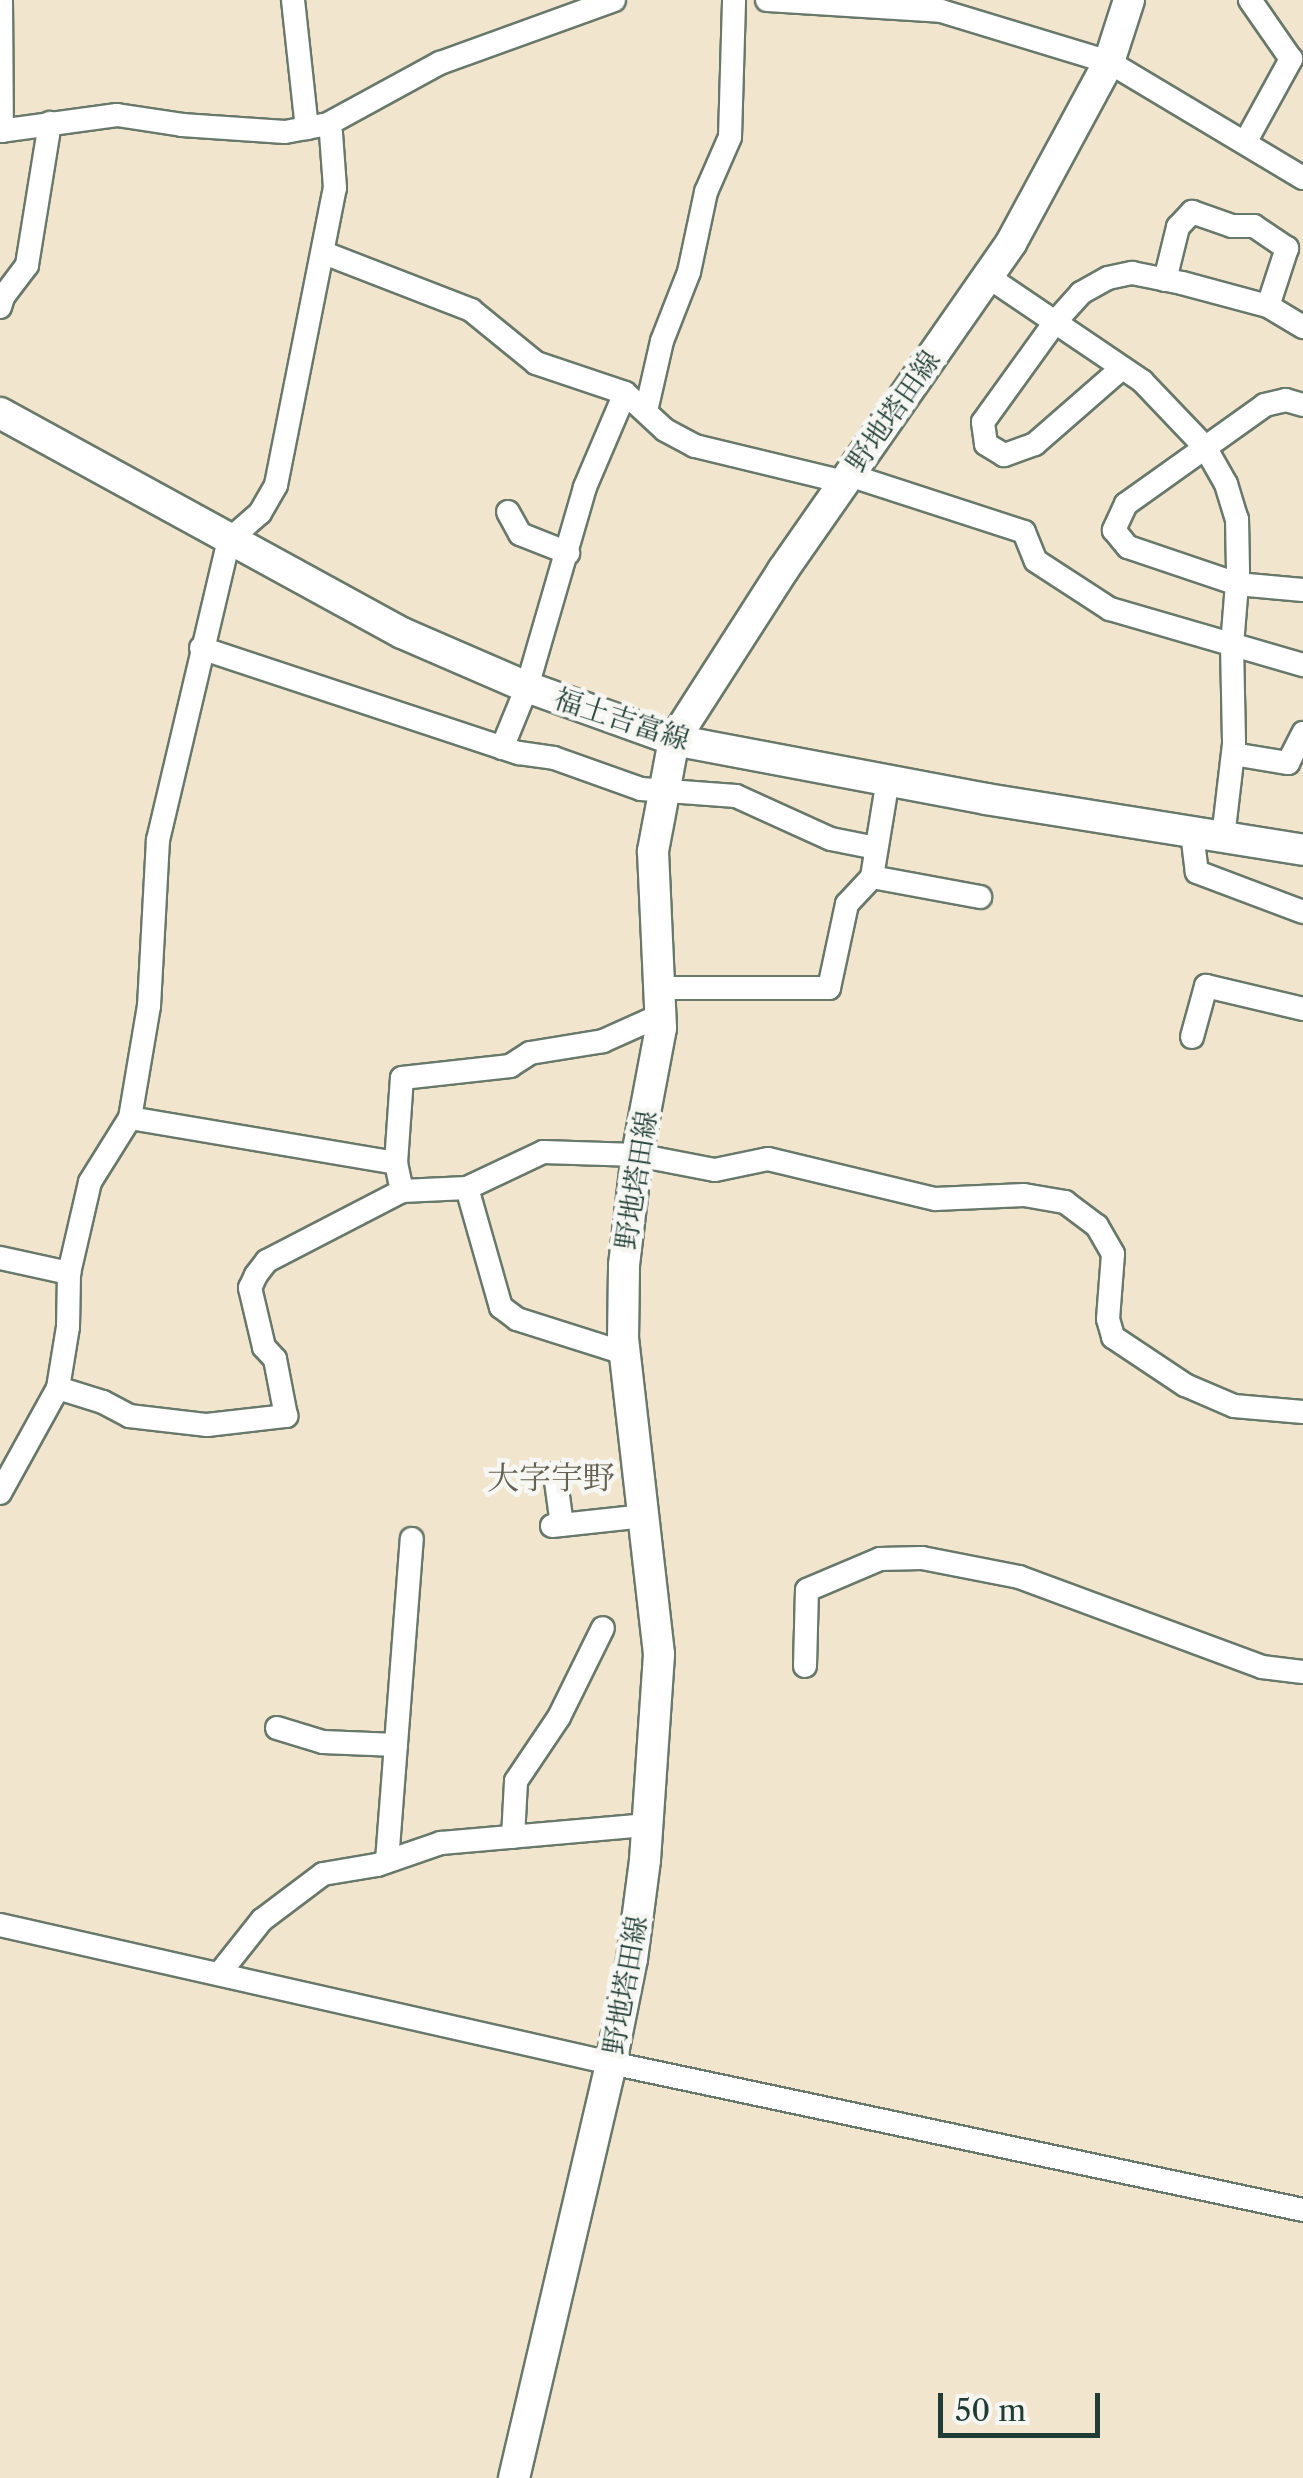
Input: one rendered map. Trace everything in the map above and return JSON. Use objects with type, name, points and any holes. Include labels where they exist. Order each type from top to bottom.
[{"type":"main road","name":"野地塔田線","points":[[514,2478],[611,2063],[632,1959],[648,1825],[659,1654],[624,1353],[624,1265],[661,1002],[653,851],[674,740],[711,677],[1011,242],[1109,62],[1129,0]]},
{"type":"main road","name":"福土吉富線","points":[[0,413],[402,633],[527,688],[674,740],[1303,850]]},
{"type":"street","points":[[1,0],[1,131],[117,116],[182,126],[285,132],[328,124],[440,63],[560,10],[614,0]]},
{"type":"street","points":[[293,0],[306,128]]},
{"type":"street","points":[[646,411],[662,341],[689,272],[706,192],[730,137],[734,0]]},
{"type":"street","points":[[766,0],[941,11],[1109,62],[1303,178]]},
{"type":"street","points":[[1246,141],[1297,62],[1250,0]]},
{"type":"street","points":[[0,308],[2,297],[27,265],[50,123]]},
{"type":"street","points":[[0,1492],[58,1388],[68,1328],[69,1272],[90,1182],[130,1118],[149,1006],[158,840],[229,540],[260,514],[276,486],[335,188],[331,133]]},
{"type":"street","points":[[1165,280],[1178,227],[1192,212],[1232,226],[1254,226],[1287,248],[1268,306]]},
{"type":"street","points":[[324,253],[471,310],[536,363],[625,393],[665,430],[696,446],[846,479],[1024,532],[1036,562],[1110,608],[1303,665]]},
{"type":"street","points":[[1122,368],[1035,444],[1004,455],[986,444],[983,422],[1055,322],[1081,293],[1108,278],[1132,274],[1165,280],[1268,306],[1303,327]]},
{"type":"street","points":[[987,276],[1142,382],[1205,447],[1226,484],[1237,519],[1237,584],[1232,645],[1233,754],[1223,838]]},
{"type":"street","points":[[502,748],[527,688],[585,488],[625,393]]},
{"type":"street","points":[[1303,406],[1286,400],[1266,405],[1126,504],[1114,530],[1128,548],[1237,584],[1303,590]]},
{"type":"street","points":[[508,512],[520,534],[568,553]]},
{"type":"street","points":[[201,648],[502,748],[554,758],[641,790],[736,796],[830,839],[876,848]]},
{"type":"street","points":[[1233,754],[1288,762],[1303,733]]},
{"type":"street","points":[[402,1191],[396,1163],[402,1078],[510,1066],[530,1053],[603,1041],[661,1002],[829,988],[846,904],[872,877],[888,780]]},
{"type":"street","points":[[1192,833],[1197,872],[1303,912]]},
{"type":"street","points":[[872,877],[980,897]]},
{"type":"street","points":[[1192,1037],[1206,986],[1303,1009]]},
{"type":"street","points":[[130,1118],[396,1163]]},
{"type":"street","points":[[58,1388],[103,1402],[129,1416],[207,1425],[286,1416],[275,1358],[264,1346],[250,1288],[267,1261],[402,1191],[467,1188],[543,1152],[637,1155],[715,1170],[768,1159],[935,1200],[1024,1195],[1065,1202],[1097,1226],[1113,1254],[1108,1319],[1113,1338],[1186,1385],[1234,1406],[1303,1412]]},
{"type":"street","points":[[467,1188],[501,1307],[517,1319],[624,1353]]},
{"type":"street","points":[[0,1258],[69,1272]]},
{"type":"street","points":[[555,1474],[557,1525],[644,1516]]},
{"type":"street","points":[[387,1861],[412,1539]]},
{"type":"street","points":[[805,1666],[807,1590],[880,1559],[922,1558],[1019,1577],[1262,1667],[1303,1672]]},
{"type":"street","points":[[513,1836],[516,1780],[560,1717],[603,1628]]},
{"type":"street","points":[[277,1728],[323,1742],[396,1745]]},
{"type":"street","points":[[218,1974],[262,1920],[323,1874],[387,1861],[440,1843],[648,1825]]},
{"type":"street","points":[[0,1924],[611,2063],[1303,2210]]},
{"type":"district","name":"大字宇野","points":[[551,1478]]}]
